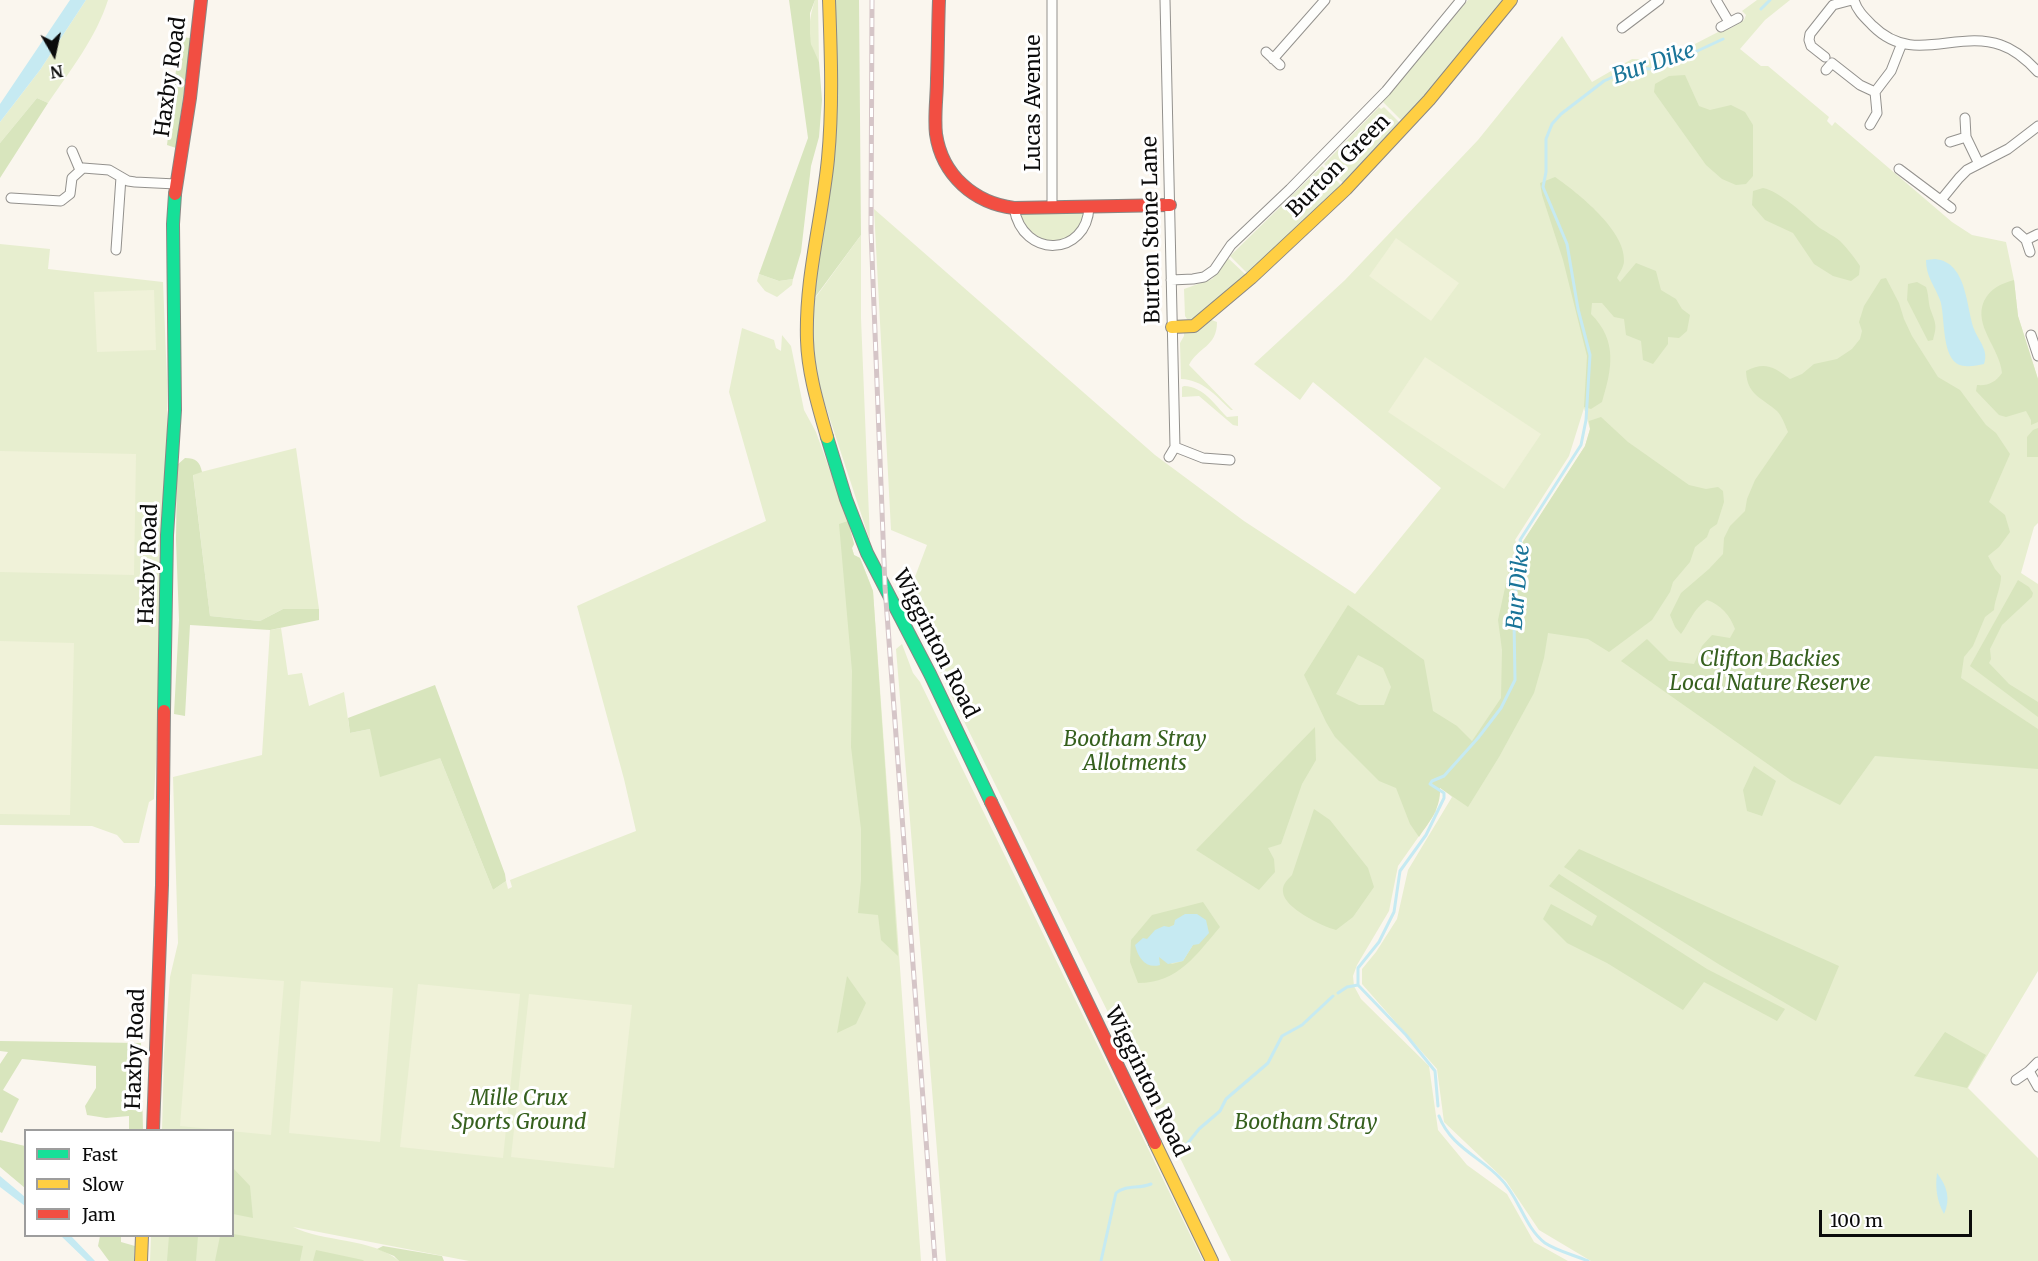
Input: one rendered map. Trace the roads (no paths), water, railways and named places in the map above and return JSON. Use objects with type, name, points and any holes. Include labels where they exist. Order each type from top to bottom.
[{"type":"street","name":"Haxby Road","points":[[153,1129],[162,885],[167,535],[176,410],[172,257],[176,184],[190,98],[201,0]]},
{"type":"street","name":"Wigginton Road","points":[[829,0],[831,133],[805,322],[809,366],[842,488],[866,550],[926,664],[1093,1018],[1212,1261]]},
{"type":"street","points":[[939,0],[936,132],[938,145],[947,166],[968,190],[986,201],[1014,208],[1170,205]]},
{"type":"street","name":"Lucas Avenue","points":[[1052,0],[1052,207]]},
{"type":"street","name":"Burton Stone Lane","points":[[1165,0],[1175,447]]},
{"type":"street","points":[[1273,59],[1325,0]]},
{"type":"street","name":"Burton Green","points":[[1171,280],[1204,277],[1214,270],[1231,245],[1290,189],[1386,91],[1461,0]]},
{"type":"street","name":"Burton Green","points":[[1172,327],[1194,326],[1251,278],[1338,197],[1430,100],[1511,0]]},
{"type":"street","points":[[1622,28],[1659,0]]},
{"type":"street","points":[[1716,0],[1729,22]]},
{"type":"street","points":[[1825,57],[1811,46],[1810,34],[1833,5],[1853,0],[1862,15],[1876,30],[1902,44],[1929,46],[1983,42],[2000,45],[2018,53],[2038,72]]},
{"type":"street","points":[[1870,125],[1877,113],[1875,92],[1891,72],[1902,44]]},
{"type":"street","points":[[1826,70],[1832,63],[1860,85],[1875,92]]},
{"type":"street","points":[[1965,118],[1966,137],[1979,164]]},
{"type":"street","points":[[1941,200],[1959,178],[1979,164],[2008,149],[2038,126]]},
{"type":"street","points":[[1950,142],[1966,137]]},
{"type":"street","points":[[72,151],[80,170]]},
{"type":"street","points":[[11,198],[61,201],[70,194],[72,178],[80,170],[89,168],[109,170],[135,182],[176,184]]},
{"type":"street","points":[[1899,169],[1951,208]]},
{"type":"street","points":[[116,250],[121,177]]},
{"type":"street","points":[[1014,208],[1018,224],[1023,232],[1034,241],[1052,245],[1067,242],[1079,233],[1087,220],[1089,207]]},
{"type":"street","points":[[2017,232],[2026,240],[2030,252]]},
{"type":"street","points":[[2026,240],[2038,234]]},
{"type":"street","points":[[2031,335],[2038,356]]},
{"type":"street","points":[[1169,457],[1175,447],[1203,458],[1230,460]]},
{"type":"street","points":[[2016,1080],[2038,1062]]},
{"type":"street","points":[[2029,1071],[2038,1087]]},
{"type":"street","points":[[141,1261],[142,1237]]},
{"type":"water","points":[[70,0],[86,0],[40,70],[0,122],[0,104]]},
{"type":"water","points":[[1935,259],[1946,262],[1953,268],[1964,286],[1974,329],[1984,350],[1984,364],[1965,366],[1957,364],[1951,358],[1945,339],[1942,307],[1926,266],[1926,260]]},
{"type":"water","points":[[1185,914],[1197,914],[1206,920],[1209,933],[1199,944],[1193,945],[1183,961],[1168,964],[1159,957],[1160,965],[1155,966],[1143,961],[1135,945],[1143,938],[1147,939],[1155,930],[1174,925],[1175,920]]},
{"type":"water","points":[[1937,1173],[1947,1193],[1944,1214],[1937,1194]]},
{"type":"water","points":[[0,1176],[24,1196],[24,1205],[0,1187]]},
{"type":"water","points":[[62,1237],[72,1237],[95,1261],[87,1261]]},
{"type":"waterway","name":"Bur Dike","points":[[1761,9],[1770,0]]},
{"type":"waterway","name":"Bur Dike","points":[[1438,1106],[1435,1071],[1406,1035],[1358,985],[1358,968],[1379,942],[1394,912],[1400,871],[1426,835],[1444,798],[1444,793],[1430,784],[1444,776],[1478,738],[1501,708],[1515,680],[1516,588],[1524,553],[1520,540],[1581,445],[1586,420],[1590,355],[1578,309],[1567,244],[1543,187],[1546,172],[1546,139],[1552,124],[1561,114],[1604,81],[1633,68],[1652,69],[1678,60],[1723,39]]},
{"type":"waterway","points":[[1338,993],[1347,987],[1358,985]]},
{"type":"waterway","points":[[1180,1153],[1199,1129],[1220,1111],[1226,1099],[1268,1063],[1282,1036],[1302,1025],[1333,996]]},
{"type":"waterway","name":"Bur Dike","points":[[1439,1116],[1450,1135],[1507,1185],[1532,1229],[1545,1243],[1588,1261]]},
{"type":"waterway","points":[[1101,1261],[1116,1193],[1124,1189],[1151,1184]]},
{"type":"railway","points":[[872,0],[871,230],[885,587],[935,1261]]},
{"type":"park label","name":"Clifton Backies Local Nature Reserve","points":[[1770,672]]},
{"type":"park label","name":"Bootham Stray Allotments","points":[[1135,752]]},
{"type":"park label","name":"Mille Crux Sports Ground","points":[[519,1111]]},
{"type":"park label","name":"Bootham Stray","points":[[1306,1123]]}]
